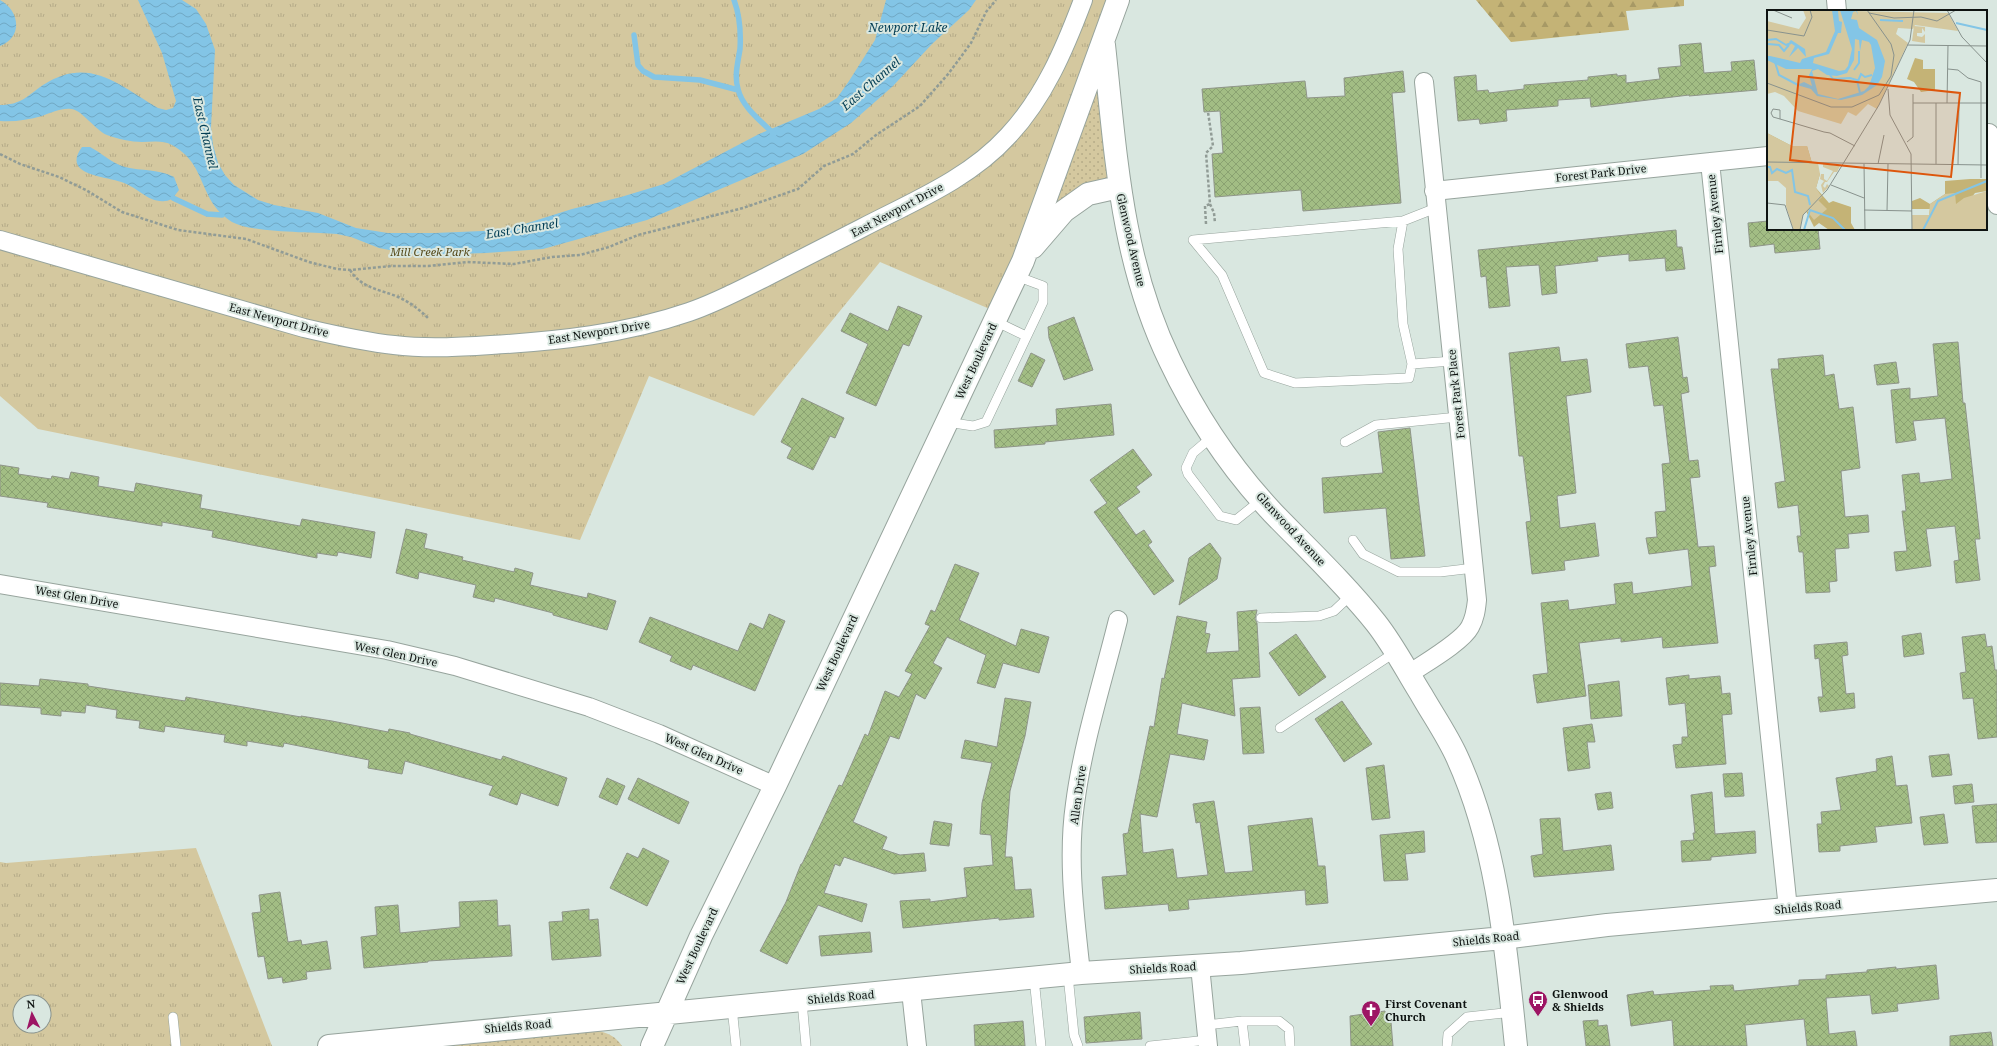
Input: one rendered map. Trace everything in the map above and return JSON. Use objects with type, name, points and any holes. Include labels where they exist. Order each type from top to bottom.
[{"type":"street","name":"East Newport Drive","points":[[0,240],[304,328],[354,340],[390,345],[465,346],[532,343],[587,336],[655,323],[691,312],[735,292],[960,176],[1008,137],[1027,113],[1042,90],[1058,60],[1082,0]]},
{"type":"street","name":"Glenwood Avenue","points":[[1118,0],[1104,40],[1119,187],[1130,247],[1146,303],[1170,360],[1197,411],[1213,436],[1262,500],[1318,557],[1375,622],[1397,652],[1457,756],[1479,814],[1494,870],[1513,1012],[1516,1046]]},
{"type":"street","points":[[1836,0],[1837,10]]},
{"type":"street","name":"West Boulevard","points":[[652,1046],[701,936],[775,786],[1019,268],[1104,40]]},
{"type":"street","name":"Forest Park Place","points":[[1409,674],[1459,639],[1469,628],[1475,615],[1477,600],[1424,82]]},
{"type":"street","points":[[1991,133],[1997,205]]},
{"type":"street","name":"Forest Park Drive","points":[[1435,199],[1710,162],[1767,156]]},
{"type":"street","name":"Firnley Avenue","points":[[1710,162],[1788,909]]},
{"type":"street","name":"West Boulevard","points":[[1019,268],[1064,211],[1088,194],[1119,187]]},
{"type":"street","name":"West Glen Drive","points":[[0,584],[387,650],[455,666],[589,707],[658,734],[775,786]]},
{"type":"street","name":"Allen Drive","points":[[1074,974],[1072,878],[1074,804],[1083,760],[1118,620]]},
{"type":"street","name":"Shields Road","points":[[329,1046],[911,991],[1074,974],[1200,966],[1503,938],[1607,925],[1997,890]]},
{"type":"street","points":[[1200,966],[1207,1037]]},
{"type":"street","points":[[911,991],[917,1046]]},
{"type":"lane","points":[[1403,221],[1398,249],[1403,324],[1412,364],[1409,378],[1295,383],[1264,374],[1222,275],[1194,240],[1403,221],[1435,199]]},
{"type":"lane","points":[[947,422],[973,426],[986,422],[1043,302],[1043,286],[1019,268]]},
{"type":"lane","points":[[995,321],[1026,336]]},
{"type":"lane","points":[[1412,364],[1453,361]]},
{"type":"lane","points":[[1345,442],[1376,425],[1458,417]]},
{"type":"lane","points":[[1213,436],[1193,453],[1186,468],[1188,474],[1220,516],[1236,520],[1262,500]]},
{"type":"lane","points":[[1353,540],[1363,554],[1399,572],[1440,572],[1474,568]]},
{"type":"lane","points":[[1261,618],[1319,616],[1334,611],[1352,595]]},
{"type":"lane","points":[[1280,728],[1397,652]]},
{"type":"lane","points":[[1074,974],[1074,1035],[1078,1046]]},
{"type":"lane","points":[[1034,978],[1041,1046]]},
{"type":"lane","points":[[802,1001],[806,1046]]},
{"type":"lane","points":[[732,1007],[736,1046]]},
{"type":"lane","points":[[1448,1046],[1448,1034],[1467,1017],[1513,1012]]},
{"type":"lane","points":[[173,1017],[176,1046]]},
{"type":"lane","points":[[1242,1021],[1245,1046]]},
{"type":"lane","points":[[1150,1046],[1207,1037],[1242,1021],[1278,1021],[1289,1029],[1290,1046]]},
{"type":"path","points":[[0,154],[86,190],[122,212],[178,230],[246,239],[309,262],[337,269],[350,270],[467,262],[514,264],[552,256],[580,255],[609,247],[638,235],[744,208],[798,189],[824,166],[853,154],[876,135],[920,106],[949,73],[971,43],[986,12],[996,0]]},
{"type":"path","points":[[1208,112],[1213,146],[1206,153],[1210,204],[1214,213],[1215,223]]},
{"type":"path","points":[[1206,224],[1205,206],[1210,204]]},
{"type":"path","points":[[350,270],[355,278],[368,287],[407,301],[429,319]]},
{"type":"green space","name":"Mill Creek Park","points":[[0,0],[1118,0],[999,313],[880,262],[754,416],[649,376],[580,540],[38,429],[0,396]]},
{"type":"green space","points":[[1476,0],[1684,0],[1684,6],[1626,11],[1629,30],[1511,42]]},
{"type":"green space","points":[[1104,40],[1119,187],[1046,231]]},
{"type":"green space","points":[[196,848],[272,1046],[0,1046],[0,862],[6,863]]},
{"type":"green space","points":[[598,1031],[612,1036],[622,1046],[435,1046]]},
{"type":"water","points":[[0,0],[12,11],[16,24],[13,37],[0,46]]},
{"type":"water","name":"Newport Lake","points":[[138,0],[182,0],[196,9],[206,24],[215,50],[211,127],[213,145],[218,163],[225,175],[234,185],[258,200],[274,205],[318,213],[356,228],[388,233],[435,233],[506,230],[572,209],[621,197],[664,184],[759,134],[819,109],[837,98],[875,40],[886,0],[976,0],[969,10],[932,44],[893,86],[851,123],[803,154],[647,220],[543,249],[427,255],[379,248],[351,237],[337,234],[267,230],[241,226],[225,217],[215,207],[195,167],[180,150],[165,142],[133,141],[107,135],[75,110],[60,110],[26,120],[0,121],[0,105],[19,102],[43,85],[60,76],[75,73],[89,73],[103,77],[130,90],[158,108],[166,110],[173,108],[176,101],[162,53]]},
{"type":"water","points":[[82,147],[90,147],[115,163],[125,167],[169,174],[174,177],[179,190],[170,200],[159,201],[149,198],[124,183],[90,174],[82,170],[77,164],[77,157]]},
{"type":"building","points":[[1701,43],[1704,73],[1732,71],[1731,62],[1754,60],[1757,90],[1689,95],[1591,107],[1590,98],[1558,100],[1558,106],[1506,110],[1507,121],[1480,124],[1479,119],[1458,121],[1454,77],[1476,75],[1477,91],[1488,90],[1489,93],[1524,89],[1524,85],[1588,80],[1588,77],[1617,74],[1617,76],[1626,75],[1626,83],[1660,79],[1658,68],[1681,66],[1679,45]]},
{"type":"building","points":[[1403,71],[1405,92],[1392,93],[1401,203],[1303,211],[1301,190],[1215,197],[1212,154],[1223,153],[1220,111],[1204,112],[1202,89],[1305,81],[1307,98],[1345,96],[1344,78]]},
{"type":"building","points":[[1767,221],[1767,230],[1818,230],[1820,249],[1775,253],[1774,244],[1750,247],[1748,223]]},
{"type":"building","points":[[1676,230],[1677,247],[1682,247],[1685,269],[1666,271],[1665,258],[1629,261],[1629,254],[1597,257],[1598,261],[1555,266],[1557,293],[1542,295],[1539,265],[1506,267],[1510,306],[1489,308],[1486,276],[1481,277],[1478,250]]},
{"type":"building","points":[[898,306],[922,316],[909,346],[903,344],[876,406],[846,393],[868,344],[841,331],[850,313],[888,331]]},
{"type":"building","points":[[1074,317],[1093,370],[1064,380],[1049,338],[1048,327]]},
{"type":"building","points":[[1678,337],[1683,378],[1687,377],[1689,392],[1681,394],[1689,461],[1698,460],[1700,477],[1690,478],[1698,547],[1714,546],[1716,566],[1709,567],[1718,643],[1663,648],[1662,637],[1621,642],[1621,638],[1579,643],[1586,696],[1537,703],[1533,675],[1548,673],[1541,603],[1568,600],[1569,610],[1616,604],[1614,584],[1632,582],[1633,594],[1692,586],[1688,549],[1649,554],[1646,538],[1657,537],[1655,512],[1666,511],[1662,464],[1670,463],[1663,405],[1654,406],[1648,366],[1629,368],[1626,344]]},
{"type":"building","points":[[1958,342],[1963,403],[1965,403],[1980,539],[1975,539],[1980,580],[1956,583],[1954,561],[1959,560],[1955,526],[1926,529],[1931,566],[1896,571],[1894,552],[1907,551],[1902,511],[1906,511],[1902,475],[1919,473],[1920,483],[1952,479],[1945,418],[1913,421],[1916,440],[1896,443],[1891,390],[1910,388],[1910,399],[1938,396],[1933,344]]},
{"type":"building","points":[[1559,347],[1561,362],[1587,359],[1591,392],[1566,396],[1576,493],[1557,496],[1560,528],[1595,523],[1599,556],[1564,561],[1565,570],[1532,574],[1526,522],[1531,521],[1523,456],[1519,456],[1509,353]]},
{"type":"building","points":[[1031,353],[1045,360],[1032,387],[1018,381]]},
{"type":"building","points":[[1823,355],[1825,376],[1834,374],[1839,409],[1853,407],[1860,468],[1841,471],[1845,517],[1868,515],[1869,532],[1848,534],[1849,548],[1835,549],[1837,581],[1829,582],[1830,592],[1806,593],[1803,552],[1799,552],[1797,536],[1801,536],[1798,505],[1778,508],[1775,483],[1785,481],[1771,369],[1779,369],[1778,359]]},
{"type":"building","points":[[1896,362],[1899,383],[1877,385],[1874,365]]},
{"type":"building","points":[[802,398],[844,418],[835,438],[830,436],[813,470],[787,458],[792,448],[781,442]]},
{"type":"building","points":[[1111,404],[1114,435],[1045,442],[1045,444],[995,448],[994,430],[1057,425],[1056,409]]},
{"type":"building","points":[[1410,428],[1425,556],[1391,559],[1386,508],[1324,513],[1322,478],[1383,473],[1378,432]]},
{"type":"building","points":[[1133,449],[1152,475],[1136,487],[1140,492],[1117,508],[1136,535],[1144,530],[1152,542],[1148,545],[1174,581],[1154,595],[1094,512],[1107,503],[1090,480]]},
{"type":"building","points":[[0,465],[19,468],[18,474],[51,479],[52,476],[69,479],[71,472],[99,477],[98,486],[134,492],[136,483],[202,495],[200,508],[300,526],[302,519],[375,532],[371,558],[338,552],[337,556],[317,553],[317,558],[212,537],[213,531],[162,522],[162,526],[47,507],[48,503],[0,496]]},
{"type":"building","points":[[406,529],[427,534],[424,548],[463,557],[462,560],[514,572],[515,568],[533,573],[530,585],[587,598],[588,593],[616,601],[607,630],[553,615],[553,613],[495,598],[494,602],[473,597],[476,585],[419,572],[418,579],[396,573]]},
{"type":"building","points":[[1210,543],[1221,558],[1217,579],[1179,605],[1189,558]]},
{"type":"building","points":[[955,564],[979,573],[959,620],[1016,646],[1021,629],[1049,637],[1039,673],[1003,663],[995,688],[977,683],[986,655],[947,637],[933,663],[942,668],[925,699],[916,694],[899,739],[890,736],[853,822],[887,837],[882,849],[900,855],[924,853],[926,871],[894,874],[844,857],[840,866],[835,864],[824,893],[867,904],[862,922],[818,905],[787,964],[760,951],[786,902],[801,864],[839,785],[842,786],[865,734],[868,736],[885,691],[899,697],[912,674],[905,671],[930,626],[925,624],[931,610],[935,612]]},
{"type":"building","points":[[1257,610],[1255,619],[1257,623],[1260,677],[1232,679],[1235,716],[1182,703],[1177,734],[1208,740],[1204,760],[1170,754],[1157,817],[1140,814],[1143,853],[1173,849],[1177,878],[1208,875],[1200,822],[1196,823],[1193,804],[1214,801],[1225,873],[1253,871],[1248,826],[1312,818],[1318,866],[1325,866],[1328,903],[1306,905],[1305,890],[1188,900],[1189,909],[1169,911],[1168,904],[1105,909],[1102,877],[1127,875],[1123,834],[1128,833],[1150,726],[1154,727],[1162,678],[1164,679],[1177,616],[1207,622],[1205,633],[1210,634],[1206,653],[1239,651],[1237,612]]},
{"type":"building","points":[[769,614],[785,621],[755,691],[693,665],[691,670],[670,661],[672,656],[639,642],[650,617],[738,651],[750,623],[763,629]]},
{"type":"building","points":[[1921,633],[1924,654],[1904,657],[1902,636]]},
{"type":"building","points":[[1296,634],[1326,677],[1299,696],[1269,653]]},
{"type":"building","points":[[1985,634],[1987,647],[1992,646],[1995,670],[1997,670],[1997,737],[1978,739],[1973,698],[1963,699],[1960,673],[1966,672],[1962,637]]},
{"type":"building","points":[[1847,642],[1848,655],[1842,656],[1846,694],[1854,693],[1855,708],[1820,712],[1818,697],[1823,697],[1819,658],[1815,659],[1814,645]]},
{"type":"building","points":[[1689,675],[1689,679],[1720,676],[1722,694],[1730,693],[1732,714],[1722,715],[1726,764],[1676,768],[1673,745],[1682,744],[1682,737],[1688,737],[1685,703],[1669,705],[1666,678]]},
{"type":"building","points":[[40,679],[88,684],[88,686],[185,701],[186,697],[332,721],[388,732],[389,729],[410,733],[501,760],[503,756],[567,778],[558,806],[521,793],[517,805],[489,795],[493,786],[405,761],[402,774],[368,768],[369,760],[284,743],[283,747],[247,741],[247,746],[224,742],[225,735],[165,726],[164,732],[139,728],[140,721],[116,718],[117,710],[86,705],[85,713],[61,711],[61,716],[41,714],[41,708],[0,705],[0,683],[39,686]]},
{"type":"building","points":[[1619,681],[1622,716],[1591,719],[1588,685]]},
{"type":"building","points":[[1005,698],[1031,702],[1025,736],[1010,791],[1005,857],[1012,857],[1015,890],[1031,889],[1034,917],[999,920],[999,918],[903,928],[900,901],[930,899],[930,902],[967,897],[964,868],[993,865],[991,835],[980,834],[982,803],[992,763],[961,758],[965,740],[997,747]]},
{"type":"building","points":[[1342,701],[1372,744],[1344,762],[1315,719]]},
{"type":"building","points":[[1260,707],[1264,753],[1243,754],[1240,708]]},
{"type":"building","points":[[1592,724],[1595,742],[1587,742],[1590,768],[1568,771],[1563,728]]},
{"type":"building","points":[[1949,754],[1952,775],[1932,777],[1929,756]]},
{"type":"building","points":[[1892,756],[1896,786],[1907,785],[1912,823],[1875,827],[1877,842],[1840,846],[1840,851],[1819,852],[1817,824],[1822,824],[1821,812],[1841,810],[1836,778],[1877,771],[1876,759]]},
{"type":"building","points":[[1384,765],[1390,818],[1372,820],[1366,768]]},
{"type":"building","points":[[1742,773],[1744,796],[1725,797],[1723,774]]},
{"type":"building","points":[[607,778],[625,786],[617,805],[599,797]]},
{"type":"building","points":[[638,778],[689,802],[679,824],[628,799]]},
{"type":"building","points":[[1972,784],[1974,802],[1955,804],[1953,786]]},
{"type":"building","points":[[1611,792],[1613,808],[1598,810],[1595,794]]},
{"type":"building","points":[[1712,792],[1715,834],[1755,831],[1756,853],[1711,857],[1711,860],[1682,862],[1681,841],[1694,840],[1693,833],[1695,833],[1691,795]]},
{"type":"building","points":[[1997,804],[1997,842],[1976,843],[1972,806]]},
{"type":"building","points":[[1944,814],[1948,843],[1924,845],[1920,817]]},
{"type":"building","points":[[1560,818],[1563,851],[1611,845],[1614,870],[1534,877],[1531,856],[1543,854],[1540,819]]},
{"type":"building","points":[[934,821],[952,824],[949,846],[930,844]]},
{"type":"building","points":[[1424,831],[1425,852],[1405,854],[1408,880],[1384,881],[1380,835]]},
{"type":"building","points":[[643,848],[669,861],[647,906],[610,888],[627,853],[638,858]]},
{"type":"building","points":[[280,892],[288,942],[301,940],[302,945],[327,941],[331,969],[306,972],[307,979],[283,983],[282,977],[268,979],[264,956],[258,957],[252,913],[261,912],[259,895]]},
{"type":"building","points":[[497,900],[498,926],[510,925],[512,956],[428,961],[364,968],[361,937],[377,935],[375,907],[398,905],[400,933],[460,927],[459,902]]},
{"type":"building","points":[[589,909],[589,920],[598,919],[601,956],[552,960],[549,922],[563,921],[562,912]]},
{"type":"building","points":[[870,932],[872,952],[821,956],[819,936]]},
{"type":"building","points":[[1936,965],[1939,999],[1897,1004],[1898,1011],[1872,1014],[1870,995],[1826,998],[1829,1034],[1855,1031],[1857,1046],[1807,1046],[1804,1019],[1745,1025],[1747,1046],[1674,1046],[1672,1020],[1631,1026],[1627,995],[1653,991],[1654,995],[1711,990],[1710,986],[1733,985],[1734,991],[1799,985],[1799,980],[1826,979],[1826,975],[1867,972],[1867,970],[1896,967],[1896,969]]},
{"type":"building","name":"First Covenant Church","points":[[1385,1011],[1386,1022],[1391,1022],[1393,1046],[1351,1046],[1350,1016]]},
{"type":"building","points":[[1140,1012],[1142,1039],[1086,1043],[1084,1017]]},
{"type":"building","points":[[1598,1020],[1598,1026],[1607,1025],[1610,1046],[1586,1046],[1583,1021]]},
{"type":"building","points":[[1023,1021],[1025,1046],[975,1046],[974,1025]]},
{"type":"building","points":[[1991,1032],[1993,1046],[1950,1046],[1950,1036]]},
{"type":"waterway","points":[[734,0],[738,12],[740,30],[740,49],[736,74],[740,96],[748,108],[774,134]]},
{"type":"waterway","points":[[634,35],[638,65],[643,71],[654,77],[700,80],[738,90]]},
{"type":"waterway","points":[[173,198],[207,214],[222,215]]},
{"type":"place","name":"Glenwood & Shields","points":[[1538,1017]]},
{"type":"place","name":"First Covenant Church","points":[[1371,1027]]},
{"type":"water label","name":"East Channel","points":[[871,84]]},
{"type":"water label","name":"East Channel","points":[[205,133]]},
{"type":"water label","name":"East Channel","points":[[522,229]]}]
